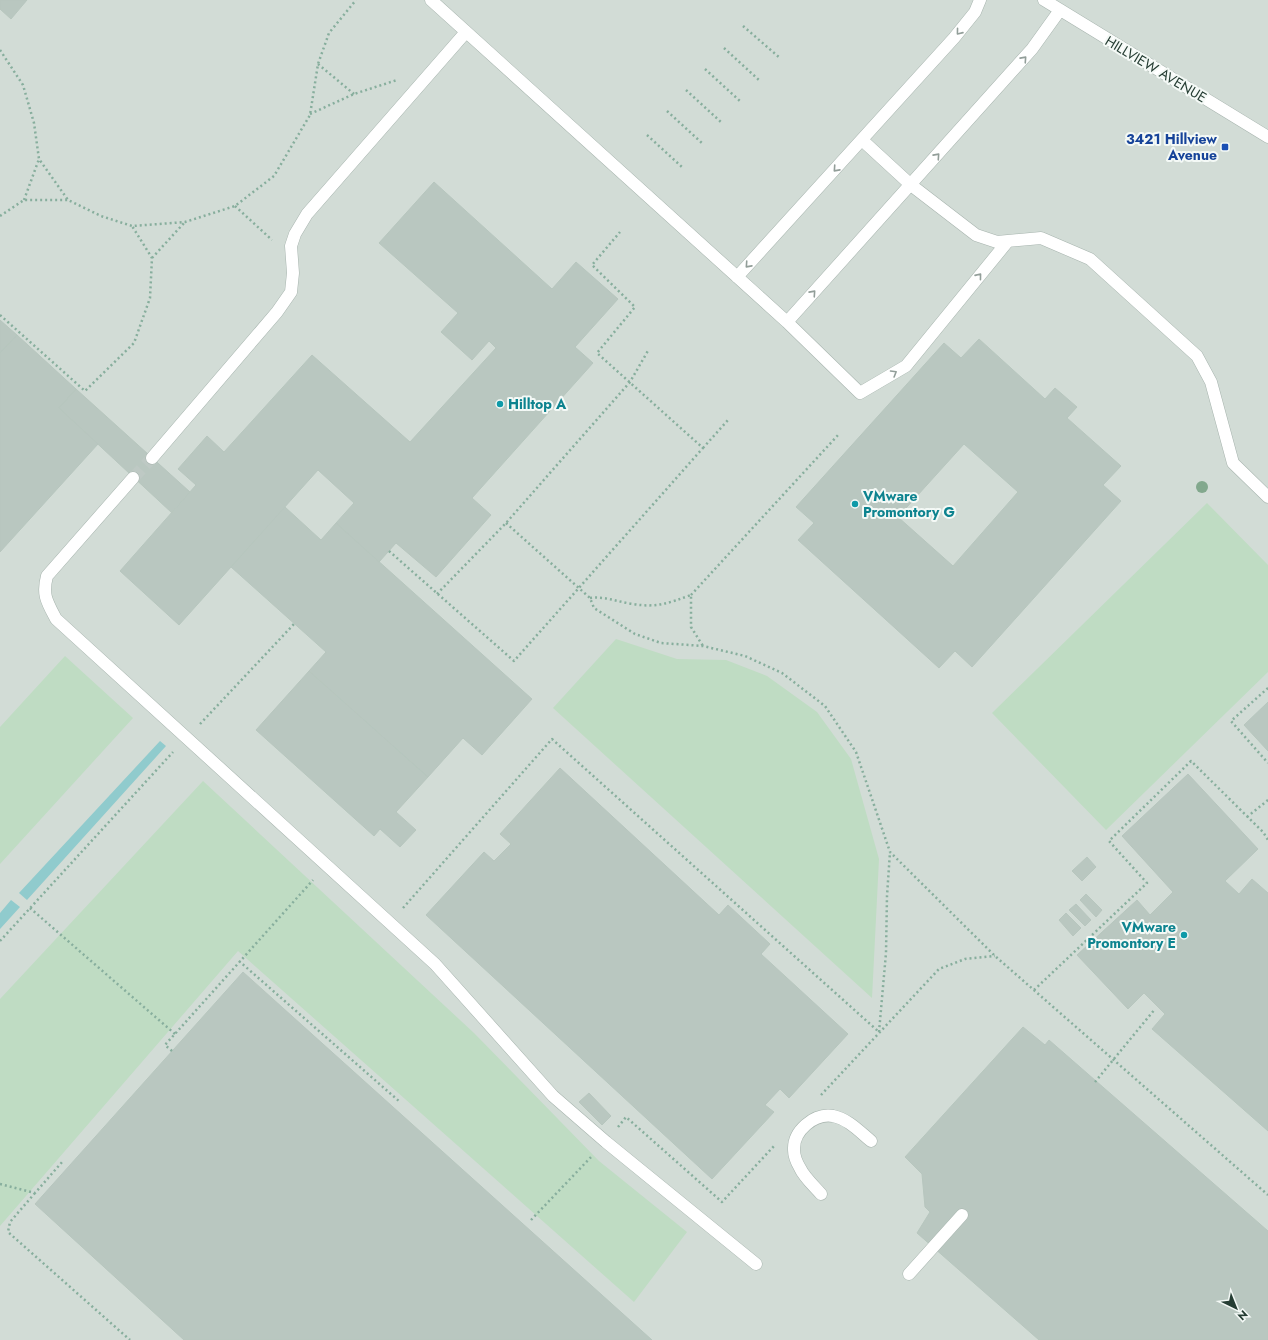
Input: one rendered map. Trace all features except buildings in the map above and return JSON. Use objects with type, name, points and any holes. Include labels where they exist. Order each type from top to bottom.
[{"type":"street","points":[[431,0],[787,322],[860,393],[906,366],[1008,241]]},
{"type":"street","points":[[737,277],[954,38],[975,12],[980,0]]},
{"type":"street","name":"HILLVIEW AVENUE","points":[[1044,0],[1268,138]]},
{"type":"street","points":[[787,322],[1032,49],[1060,10]]},
{"type":"street","points":[[152,458],[277,312],[291,292],[293,273],[291,246],[308,214],[466,32]]},
{"type":"street","points":[[862,140],[911,185],[976,235],[997,242],[1041,238],[1090,259],[1197,356],[1210,382],[1233,463],[1268,497]]},
{"type":"street","points":[[133,478],[47,576],[43,590],[56,618],[436,964],[553,1096],[606,1142],[756,1264]]},
{"type":"street","points":[[821,1194],[800,1169],[794,1150],[797,1135],[808,1122],[820,1117],[832,1116],[846,1121],[871,1141]]},
{"type":"street","points":[[909,1274],[962,1215]]},
{"type":"path","points":[[0,216],[24,200],[68,200],[101,216],[132,226],[185,222],[235,206],[274,176],[310,115],[318,64],[329,33],[356,0]]},
{"type":"path","points":[[743,26],[780,58]]},
{"type":"path","points":[[724,48],[760,81]]},
{"type":"path","points":[[0,50],[23,85],[34,123],[40,159],[68,200]]},
{"type":"path","points":[[318,64],[354,94]]},
{"type":"path","points":[[705,69],[741,102]]},
{"type":"path","points":[[310,115],[354,94],[399,79]]},
{"type":"path","points":[[686,90],[722,123]]},
{"type":"path","points":[[667,111],[703,144]]},
{"type":"path","points":[[647,134],[682,167]]},
{"type":"path","points":[[24,200],[40,159]]},
{"type":"path","points":[[235,206],[291,258]]},
{"type":"path","points":[[152,258],[185,222]]},
{"type":"path","points":[[0,315],[85,391],[134,343],[150,298],[152,258],[132,226]]},
{"type":"path","points":[[620,232],[592,265],[635,307],[597,352],[703,448]]},
{"type":"path","points":[[437,594],[506,523],[630,382],[649,349]]},
{"type":"path","points":[[389,551],[514,661],[728,420]]},
{"type":"path","points":[[590,598],[600,597],[634,605],[661,606],[691,595],[838,434]]},
{"type":"path","points":[[506,523],[590,598],[594,608],[635,634],[661,643],[703,646],[745,656],[782,673],[825,706],[856,752],[890,852],[887,896],[886,952],[879,1032]]},
{"type":"path","points":[[691,595],[691,626],[703,646]]},
{"type":"path","points":[[0,942],[294,624]]},
{"type":"path","points":[[1268,688],[1231,721],[1268,763]]},
{"type":"path","points":[[391,922],[552,739],[879,1032]]},
{"type":"path","points":[[1034,990],[1147,883],[1109,841],[1191,762],[1247,817],[1268,840]]},
{"type":"path","points":[[1247,817],[1268,800]]},
{"type":"path","points":[[890,852],[995,956],[1268,1195]]},
{"type":"path","points":[[172,1051],[165,1045],[326,865]]},
{"type":"path","points":[[30,908],[175,1034]]},
{"type":"path","points":[[820,1097],[939,969],[965,959],[995,956]]},
{"type":"path","points":[[239,961],[400,1102]]},
{"type":"path","points":[[1095,1082],[1156,1009]]},
{"type":"path","points":[[722,1202],[776,1144]]},
{"type":"path","points":[[63,1162],[10,1222],[8,1232],[130,1340]]},
{"type":"path","points":[[0,1184],[35,1193]]},
{"type":"shaded area","points":[[0,0],[1268,0],[1268,1340],[0,1340]]},
{"type":"green space","points":[[1207,503],[1268,565],[1268,672],[1106,830],[992,713]]},
{"type":"green space","points":[[616,639],[677,659],[726,660],[767,676],[817,712],[851,759],[879,859],[872,998],[553,708]]},
{"type":"green space","points":[[65,656],[133,718],[0,864],[0,727]]},
{"type":"green space","points":[[203,781],[474,1033],[599,1161],[687,1232],[634,1302],[238,951],[0,1226],[0,999]]},
{"type":"water","points":[[160,741],[166,746],[27,900],[19,893]]},
{"type":"water","points":[[11,900],[20,907],[0,929],[0,913]]},
{"type":"tunnel","points":[[133,478],[152,458]]},
{"type":"place","name":"3421 Hillview Avenue","points":[[1225,147]]},
{"type":"place","name":"Hilltop A","points":[[500,404]]},
{"type":"place","name":"VMware Promontory G","points":[[855,504]]},
{"type":"place","name":"VMware Promontory E","points":[[1184,935]]}]
